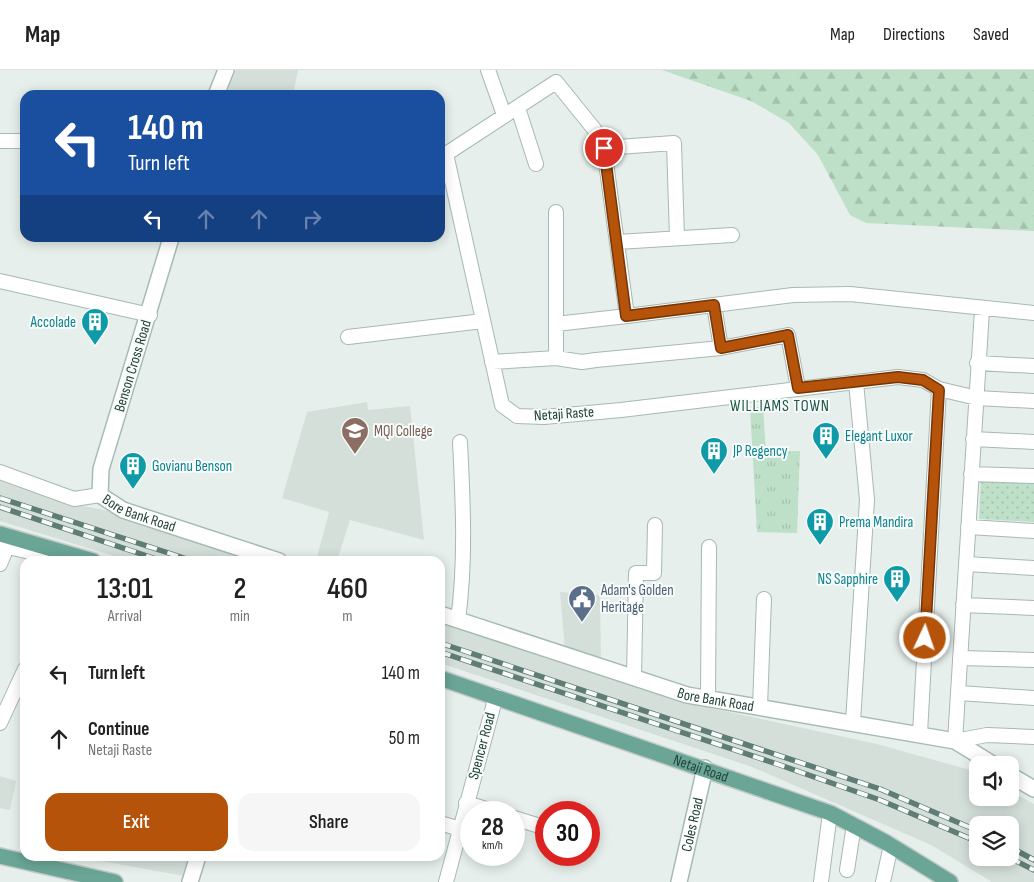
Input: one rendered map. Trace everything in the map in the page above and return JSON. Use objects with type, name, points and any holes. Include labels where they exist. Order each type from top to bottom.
[{"type":"main road","points":[[2,542],[59,556]]},
{"type":"main road","name":"Netaji Road","points":[[445,680],[830,812],[891,845],[950,882]]},
{"type":"main road","points":[[0,856],[20,861]]},
{"type":"main road","points":[[22,861],[115,882]]},
{"type":"street","points":[[218,90],[226,70]]},
{"type":"street","points":[[488,70],[504,115]]},
{"type":"street","points":[[445,153],[518,108],[556,82],[594,129],[604,148],[626,316]]},
{"type":"street","points":[[518,108],[536,164]]},
{"type":"street","points":[[0,141],[20,141]]},
{"type":"street","points":[[604,148],[674,143],[677,238]]},
{"type":"street","name":"Netaji Raste","points":[[445,162],[502,405],[517,416],[544,417],[621,410],[898,377],[923,380],[939,390],[977,398],[1034,401]]},
{"type":"street","points":[[556,212],[556,358]]},
{"type":"street","points":[[616,242],[732,235]]},
{"type":"street","name":"Benson Cross Road","points":[[100,495],[101,470],[150,315],[170,242]]},
{"type":"street","points":[[0,281],[150,315]]},
{"type":"street","points":[[556,324],[793,295],[850,294],[982,310],[1034,313]]},
{"type":"street","points":[[714,305],[721,348]]},
{"type":"street","points":[[982,310],[977,363],[977,398],[963,605],[960,693],[955,741],[987,735],[1034,737]]},
{"type":"street","points":[[348,337],[483,321]]},
{"type":"street","points":[[492,362],[556,358],[582,362],[721,348],[788,335],[798,388]]},
{"type":"street","points":[[977,363],[1034,366]]},
{"type":"street","points":[[854,722],[867,500],[856,382]]},
{"type":"street","points":[[920,733],[939,390]]},
{"type":"street","points":[[973,439],[1034,442]]},
{"type":"street","points":[[458,620],[463,582],[463,502],[460,442]]},
{"type":"street","name":"Bore Bank Road","points":[[0,472],[74,499],[100,495],[123,510],[264,556]]},
{"type":"street","points":[[971,474],[1034,476]]},
{"type":"street","points":[[634,678],[636,573],[654,573],[655,525]]},
{"type":"street","points":[[968,527],[1034,531]]},
{"type":"street","points":[[0,564],[2,542]]},
{"type":"street","points":[[708,698],[709,547]]},
{"type":"street","points":[[966,564],[1034,568]]},
{"type":"street","points":[[760,707],[764,599]]},
{"type":"street","points":[[963,605],[1034,608]]},
{"type":"street","name":"Bore Bank Road","points":[[445,616],[686,694],[920,733],[955,741],[979,756]]},
{"type":"street","points":[[960,658],[1034,660]]},
{"type":"street","points":[[0,723],[20,689]]},
{"type":"street","points":[[960,693],[1034,698]]},
{"type":"street","name":"Spencer Road","points":[[467,801],[496,696]]},
{"type":"street","name":"Coles Road","points":[[680,882],[705,768]]},
{"type":"street","points":[[1019,780],[1034,789]]},
{"type":"street","points":[[821,882],[830,812]]},
{"type":"street","points":[[445,824],[460,829]]},
{"type":"street","points":[[847,870],[854,825]]},
{"type":"street","name":"Spencer Road","points":[[446,882],[460,829]]},
{"type":"street","points":[[883,882],[891,845]]},
{"type":"street","points":[[190,882],[196,861]]},
{"type":"shaded area","points":[[236,70],[298,70],[294,90],[228,90]]},
{"type":"shaded area","name":"MQI College","points":[[367,402],[368,410],[410,406],[424,540],[350,520],[339,556],[317,556],[329,512],[282,498],[307,412]]},
{"type":"shaded area","points":[[0,479],[83,506],[119,513],[248,556],[114,556],[0,521]]},
{"type":"shaded area","name":"Adam's Golden Heritage","points":[[560,592],[600,595],[601,663],[565,651]]},
{"type":"shaded area","points":[[445,622],[687,703],[877,744],[969,770],[969,806],[1019,806],[1019,796],[1034,804],[1034,882],[992,882],[931,845],[752,767],[445,665]]},
{"type":"shaded area","points":[[0,776],[16,781],[10,810],[0,808]]},
{"type":"shaded area","points":[[101,861],[188,861],[184,876]]},
{"type":"green space","points":[[662,70],[1034,70],[1034,231],[866,223],[850,215],[818,155],[789,123],[751,101]]},
{"type":"green space","points":[[763,406],[766,452],[800,451],[797,533],[757,532],[750,408]]},
{"type":"green space","points":[[981,476],[1034,479],[1034,522],[979,519]]},
{"type":"railway","points":[[0,498],[178,556]]},
{"type":"railway","points":[[0,507],[147,556]]},
{"type":"railway","points":[[445,645],[880,789],[969,827]]},
{"type":"railway","points":[[445,654],[880,800],[969,838]]},
{"type":"railway","points":[[1019,852],[1034,860]]},
{"type":"railway","points":[[1019,862],[1034,870]]},
{"type":"place","name":"Accolade","points":[[95,346]]},
{"type":"place","name":"MQI College","points":[[355,455]]},
{"type":"place","name":"Elegant Luxor","points":[[826,460]]},
{"type":"place","name":"JP Regency","points":[[714,475]]},
{"type":"place","name":"Govianu Benson","points":[[133,490]]},
{"type":"place","name":"Prema Mandira","points":[[820,546]]},
{"type":"place","name":"NS Sapphire","points":[[897,603]]},
{"type":"place","name":"Adam's Golden Heritage","points":[[582,623]]},
{"type":"district","name":"WILLIAMS TOWN","points":[[780,406]]},
{"type":"route","points":[[604,148],[626,316],[714,305],[721,348],[788,335],[798,388],[898,377],[923,380],[939,390],[925,638]]}]
